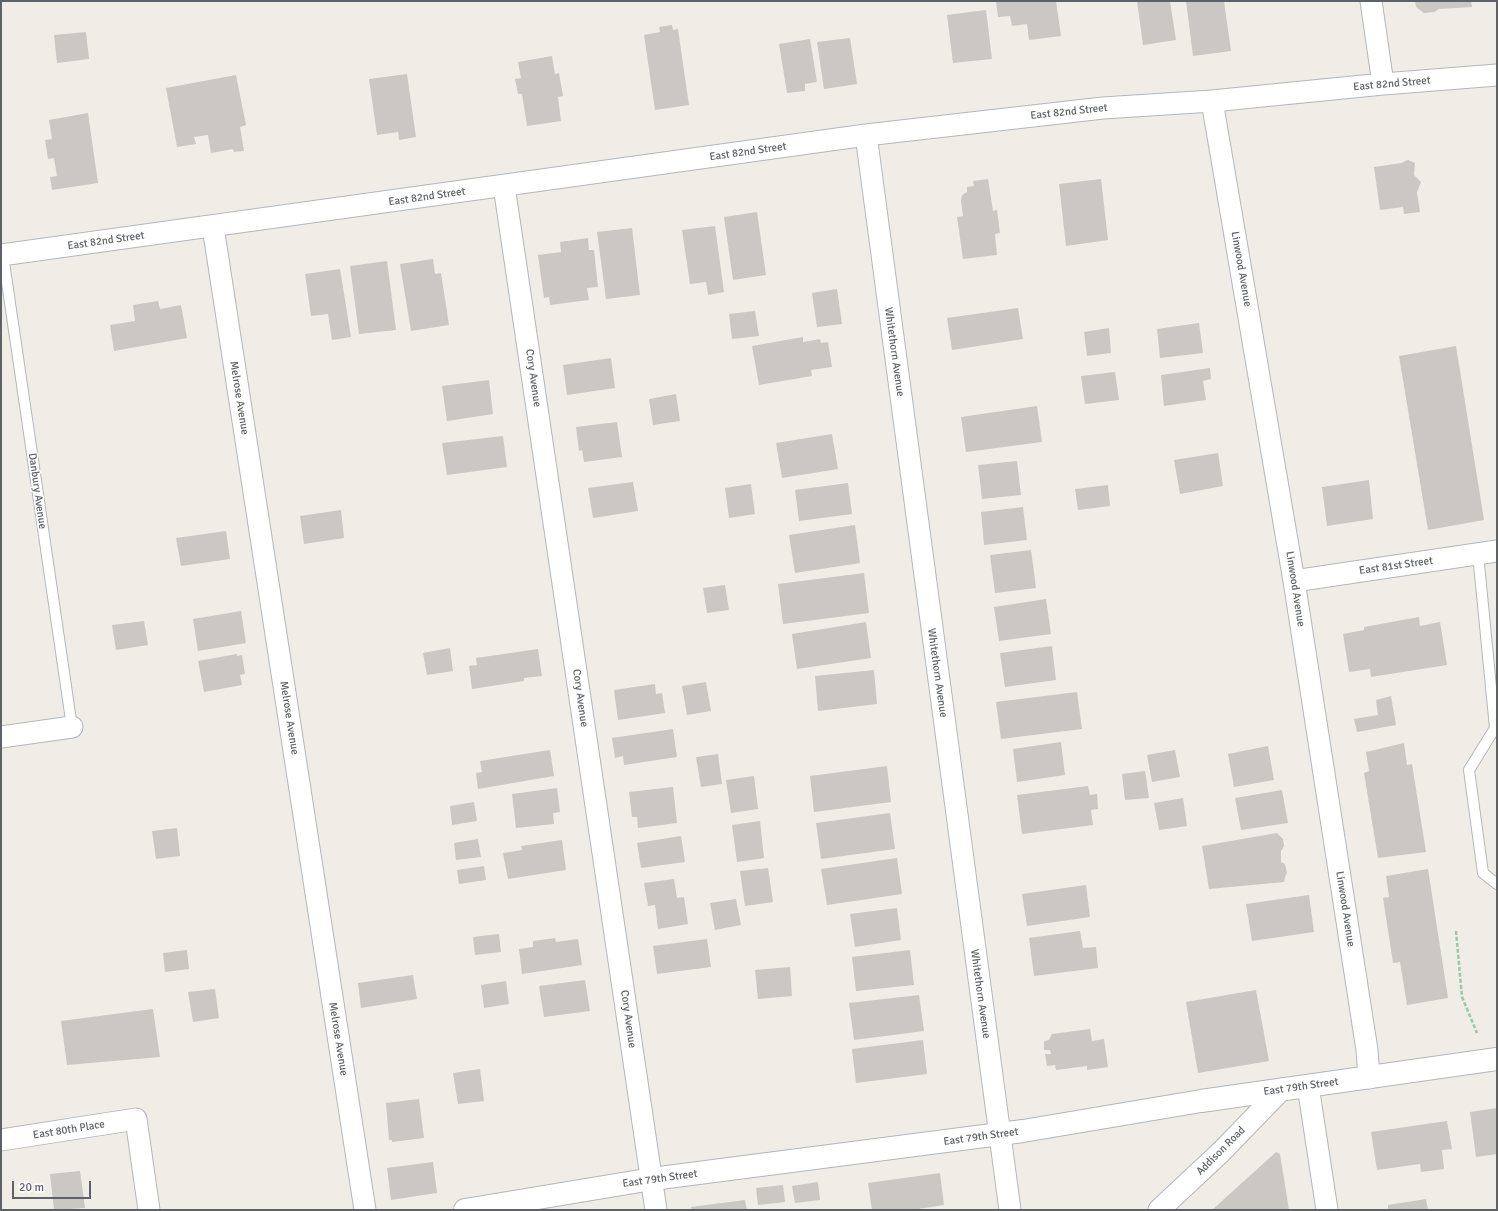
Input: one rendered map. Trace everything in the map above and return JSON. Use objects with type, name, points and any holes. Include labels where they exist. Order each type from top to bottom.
[{"type":"main road","name":"East 79th Street","points":[[465,1210],[652,1179],[999,1135],[1194,1102],[1497,1059]]},
{"type":"street","points":[[1371,1],[1384,84]]},
{"type":"street","name":"East 82nd Street","points":[[2,255],[213,227],[866,135],[1103,108],[1212,101],[1384,84],[1497,75]]},
{"type":"street","name":"Linwood Avenue","points":[[1212,101],[1294,581],[1367,1050],[1369,1078]]},
{"type":"street","name":"Whitethorn Avenue","points":[[866,135],[1010,1210]]},
{"type":"street","name":"Cory Avenue","points":[[504,186],[656,1210]]},
{"type":"street","name":"Melrose Avenue","points":[[213,227],[365,1210]]},
{"type":"street","name":"East 81st Street","points":[[1294,581],[1487,553]]},
{"type":"street","points":[[1,737],[72,727]]},
{"type":"street","points":[[1308,1086],[1327,1210]]},
{"type":"street","name":"Addison Road","points":[[1159,1210],[1221,1152],[1282,1089]]},
{"type":"street","name":"East 80th Place","points":[[1,1140],[136,1119],[148,1210]]},
{"type":"lane","name":"Danbury Avenue","points":[[2,255],[72,727]]},
{"type":"lane","points":[[1487,553],[1495,728],[1469,770],[1483,874],[1497,884]]},
{"type":"path","points":[[1456,931],[1462,997],[1477,1033]]},
{"type":"building","points":[[996,1],[1056,1],[1061,36],[1029,40],[1027,24],[1012,26],[1010,16],[998,17]]},
{"type":"building","points":[[1137,1],[1170,1],[1176,40],[1143,45]]},
{"type":"building","points":[[1186,1],[1224,1],[1231,51],[1193,56]]},
{"type":"building","points":[[1415,1],[1471,1],[1472,7],[1439,9],[1434,12],[1424,13],[1416,7]]},
{"type":"building","points":[[986,10],[992,59],[953,63],[947,15]]},
{"type":"building","points":[[672,25],[673,30],[678,29],[689,105],[655,110],[644,35],[660,32],[659,27]]},
{"type":"building","points":[[86,32],[89,59],[57,63],[54,35]]},
{"type":"building","points":[[850,38],[857,84],[824,89],[817,42]]},
{"type":"building","points":[[810,39],[817,82],[805,84],[805,91],[787,93],[779,44]]},
{"type":"building","points":[[552,56],[555,74],[559,73],[563,96],[558,97],[561,121],[527,126],[522,94],[518,94],[515,79],[521,78],[518,62]]},
{"type":"building","points":[[407,74],[416,137],[399,140],[398,132],[377,135],[369,79]]},
{"type":"building","points":[[236,75],[246,125],[240,127],[244,151],[234,152],[233,149],[211,153],[208,135],[194,137],[196,144],[177,147],[166,88]]},
{"type":"building","points":[[88,113],[98,183],[52,190],[50,177],[57,176],[54,158],[48,159],[45,140],[52,139],[49,120]]},
{"type":"building","points":[[1408,160],[1415,163],[1414,175],[1421,182],[1417,192],[1420,212],[1404,214],[1403,207],[1380,210],[1374,167],[1402,163]]},
{"type":"building","points":[[988,179],[993,211],[997,210],[1000,233],[995,234],[997,255],[963,259],[957,217],[963,216],[961,201],[962,195],[967,192],[967,187],[974,186],[973,181]]},
{"type":"building","points":[[1101,179],[1108,240],[1066,246],[1059,184]]},
{"type":"building","points":[[757,212],[766,275],[733,280],[724,217]]},
{"type":"building","points":[[715,226],[724,292],[708,295],[706,282],[690,284],[682,230]]},
{"type":"building","points":[[632,228],[640,295],[606,299],[597,232]]},
{"type":"building","points":[[588,238],[589,250],[594,250],[598,287],[587,288],[589,300],[550,305],[549,297],[544,298],[538,255],[561,252],[560,242]]},
{"type":"building","points":[[433,259],[435,274],[441,273],[449,325],[411,331],[400,264]]},
{"type":"building","points":[[387,261],[396,330],[359,334],[350,266]]},
{"type":"building","points":[[340,269],[351,337],[332,340],[328,314],[311,316],[305,274]]},
{"type":"building","points":[[837,289],[842,324],[817,327],[812,293]]},
{"type":"building","points":[[158,301],[160,309],[181,305],[187,338],[114,351],[110,325],[135,321],[133,305]]},
{"type":"building","points":[[1018,308],[1023,339],[952,350],[947,318]]},
{"type":"building","points":[[755,311],[759,336],[732,339],[729,314]]},
{"type":"building","points":[[1199,323],[1203,353],[1160,358],[1157,329]]},
{"type":"building","points":[[1109,328],[1111,353],[1087,356],[1084,332]]},
{"type":"building","points":[[803,337],[803,342],[820,339],[821,343],[828,342],[832,367],[811,370],[812,376],[759,385],[752,346]]},
{"type":"building","points":[[1456,346],[1484,520],[1428,530],[1399,356]]},
{"type":"building","points":[[611,358],[615,388],[567,395],[563,365]]},
{"type":"building","points":[[1210,368],[1211,379],[1203,381],[1206,400],[1164,406],[1161,375]]},
{"type":"building","points":[[1115,372],[1119,400],[1085,404],[1081,376]]},
{"type":"building","points":[[489,380],[493,414],[447,421],[442,386]]},
{"type":"building","points":[[676,394],[680,421],[653,425],[649,399]]},
{"type":"building","points":[[1037,406],[1042,442],[966,452],[961,417]]},
{"type":"building","points":[[617,422],[622,457],[584,462],[582,450],[579,451],[576,427]]},
{"type":"building","points":[[832,434],[838,469],[782,478],[776,443]]},
{"type":"building","points":[[503,436],[507,467],[447,475],[442,443]]},
{"type":"building","points":[[1218,453],[1223,486],[1180,494],[1174,460]]},
{"type":"building","points":[[1017,461],[1021,495],[982,499],[978,465]]},
{"type":"building","points":[[1369,480],[1373,519],[1327,526],[1322,487]]},
{"type":"building","points":[[633,482],[638,511],[593,518],[588,488]]},
{"type":"building","points":[[848,483],[852,514],[799,521],[795,490]]},
{"type":"building","points":[[751,484],[755,514],[729,518],[725,488]]},
{"type":"building","points":[[1108,485],[1110,506],[1078,510],[1075,489]]},
{"type":"building","points":[[1023,507],[1027,540],[984,545],[981,512]]},
{"type":"building","points":[[341,510],[344,538],[304,544],[300,516]]},
{"type":"building","points":[[855,525],[860,563],[795,573],[789,535]]},
{"type":"building","points":[[226,531],[230,559],[181,566],[176,538]]},
{"type":"building","points":[[1031,550],[1036,588],[995,593],[990,555]]},
{"type":"building","points":[[864,573],[869,613],[783,624],[778,584]]},
{"type":"building","points":[[725,585],[729,610],[707,613],[703,588]]},
{"type":"building","points":[[1046,599],[1051,634],[999,641],[994,607]]},
{"type":"building","points":[[241,611],[246,643],[198,651],[193,619]]},
{"type":"building","points":[[1419,617],[1420,626],[1440,622],[1447,665],[1371,677],[1370,669],[1349,672],[1343,634],[1364,630],[1364,627]]},
{"type":"building","points":[[144,621],[148,645],[116,650],[112,625]]},
{"type":"building","points":[[866,622],[871,658],[797,669],[792,634]]},
{"type":"building","points":[[1052,646],[1056,680],[1005,687],[1000,653]]},
{"type":"building","points":[[450,648],[453,671],[427,675],[423,653]]},
{"type":"building","points":[[538,649],[542,676],[524,678],[524,681],[472,689],[469,666],[477,665],[476,658]]},
{"type":"building","points":[[237,654],[237,656],[242,655],[245,674],[240,675],[242,685],[204,692],[198,661]]},
{"type":"building","points":[[874,670],[877,704],[818,711],[815,676]]},
{"type":"building","points":[[706,682],[711,711],[687,715],[682,686]]},
{"type":"building","points":[[655,684],[656,694],[662,693],[665,713],[618,720],[614,690]]},
{"type":"building","points":[[1077,692],[1082,729],[1001,739],[996,702]]},
{"type":"building","points":[[1391,696],[1396,725],[1357,732],[1354,719],[1378,715],[1376,700]]},
{"type":"building","points":[[673,729],[677,757],[624,765],[623,756],[615,758],[612,738]]},
{"type":"building","points":[[1061,742],[1065,775],[1017,782],[1013,749]]},
{"type":"building","points":[[1404,743],[1407,765],[1412,764],[1426,852],[1378,858],[1364,773],[1369,771],[1366,752]]},
{"type":"building","points":[[1268,746],[1274,780],[1234,787],[1228,754]]},
{"type":"building","points":[[550,750],[554,776],[478,789],[476,773],[482,772],[480,761]]},
{"type":"building","points":[[1175,750],[1180,777],[1152,782],[1147,755]]},
{"type":"building","points":[[718,754],[722,784],[701,787],[696,757]]},
{"type":"building","points":[[887,766],[891,802],[814,812],[810,776]]},
{"type":"building","points":[[1145,771],[1149,798],[1125,800],[1122,774]]},
{"type":"building","points":[[754,776],[758,809],[731,813],[726,780]]},
{"type":"building","points":[[1088,786],[1090,795],[1097,794],[1098,809],[1091,810],[1093,825],[1022,834],[1017,795]]},
{"type":"building","points":[[673,787],[677,823],[638,828],[637,817],[632,817],[629,792]]},
{"type":"building","points":[[557,788],[560,812],[553,813],[554,824],[516,828],[512,794]]},
{"type":"building","points":[[1282,790],[1288,823],[1241,830],[1235,798]]},
{"type":"building","points":[[1183,798],[1187,826],[1159,830],[1154,803]]},
{"type":"building","points":[[474,802],[477,821],[452,825],[450,806]]},
{"type":"building","points":[[890,813],[895,849],[821,859],[816,823]]},
{"type":"building","points":[[760,821],[764,858],[737,862],[732,825]]},
{"type":"building","points":[[177,828],[180,856],[156,859],[152,831]]},
{"type":"building","points":[[1277,833],[1283,839],[1284,846],[1281,851],[1281,862],[1285,864],[1287,873],[1284,882],[1209,889],[1202,846]]},
{"type":"building","points":[[681,836],[685,862],[641,868],[637,843]]},
{"type":"building","points":[[478,839],[481,857],[456,860],[454,843]]},
{"type":"building","points":[[562,840],[566,870],[508,879],[503,853],[522,850],[521,846]]},
{"type":"building","points":[[897,858],[902,894],[827,905],[821,869]]},
{"type":"building","points":[[484,866],[486,880],[459,884],[457,870]]},
{"type":"building","points":[[768,868],[773,902],[745,906],[740,871]]},
{"type":"building","points":[[1428,869],[1448,998],[1407,1005],[1400,962],[1393,963],[1383,898],[1389,897],[1386,876]]},
{"type":"building","points":[[674,879],[677,898],[684,897],[688,924],[658,929],[655,905],[648,906],[644,883]]},
{"type":"building","points":[[1086,885],[1090,917],[1027,926],[1022,894]]},
{"type":"building","points":[[1309,895],[1314,932],[1252,941],[1246,904]]},
{"type":"building","points":[[736,899],[741,925],[715,930],[710,903]]},
{"type":"building","points":[[897,908],[901,940],[855,947],[850,914]]},
{"type":"building","points":[[1080,931],[1083,948],[1096,947],[1098,968],[1034,976],[1029,938]]},
{"type":"building","points":[[499,934],[501,952],[475,955],[473,937]]},
{"type":"building","points":[[555,938],[556,942],[578,939],[582,965],[522,974],[519,949],[533,947],[533,941]]},
{"type":"building","points":[[707,939],[711,967],[657,974],[653,946]]},
{"type":"building","points":[[187,950],[189,969],[165,972],[163,953]]},
{"type":"building","points":[[910,950],[914,985],[856,991],[852,957]]},
{"type":"building","points":[[790,967],[792,996],[758,999],[755,970]]},
{"type":"building","points":[[413,975],[417,999],[361,1008],[358,983]]},
{"type":"building","points":[[585,980],[590,1011],[544,1017],[539,986]]},
{"type":"building","points":[[506,981],[509,1004],[484,1008],[481,985]]},
{"type":"building","points":[[215,989],[219,1018],[193,1022],[188,992]]},
{"type":"building","points":[[1256,990],[1269,1061],[1198,1073],[1186,1002]]},
{"type":"building","points":[[919,995],[924,1031],[854,1040],[849,1003]]},
{"type":"building","points":[[153,1009],[160,1057],[67,1065],[61,1021]]},
{"type":"building","points":[[1090,1029],[1092,1041],[1104,1039],[1108,1067],[1087,1070],[1087,1066],[1056,1070],[1055,1065],[1047,1066],[1045,1054],[1051,1054],[1050,1050],[1044,1050],[1044,1041],[1049,1040],[1052,1034]]},
{"type":"building","points":[[923,1040],[927,1074],[856,1083],[852,1049]]},
{"type":"building","points":[[480,1069],[484,1101],[458,1104],[453,1073]]},
{"type":"building","points":[[419,1099],[424,1138],[392,1142],[392,1140],[389,1140],[386,1103]]},
{"type":"building","points":[[1497,1108],[1497,1154],[1476,1157],[1470,1112]]},
{"type":"building","points":[[1447,1121],[1452,1149],[1442,1150],[1444,1169],[1421,1172],[1420,1164],[1377,1170],[1371,1132]]},
{"type":"building","points":[[1276,1152],[1280,1154],[1289,1210],[1212,1210]]},
{"type":"building","points":[[433,1162],[437,1193],[391,1200],[387,1168]]},
{"type":"building","points":[[80,1171],[85,1208],[54,1210],[50,1174]]},
{"type":"building","points":[[940,1173],[944,1205],[912,1210],[872,1210],[868,1183]]},
{"type":"building","points":[[818,1182],[820,1200],[795,1203],[792,1186]]},
{"type":"building","points":[[783,1185],[785,1202],[758,1205],[756,1188]]},
{"type":"building","points":[[1426,1199],[1428,1210],[1388,1210],[1388,1205]]},
{"type":"building","points":[[745,1200],[747,1210],[692,1210],[691,1207]]}]
